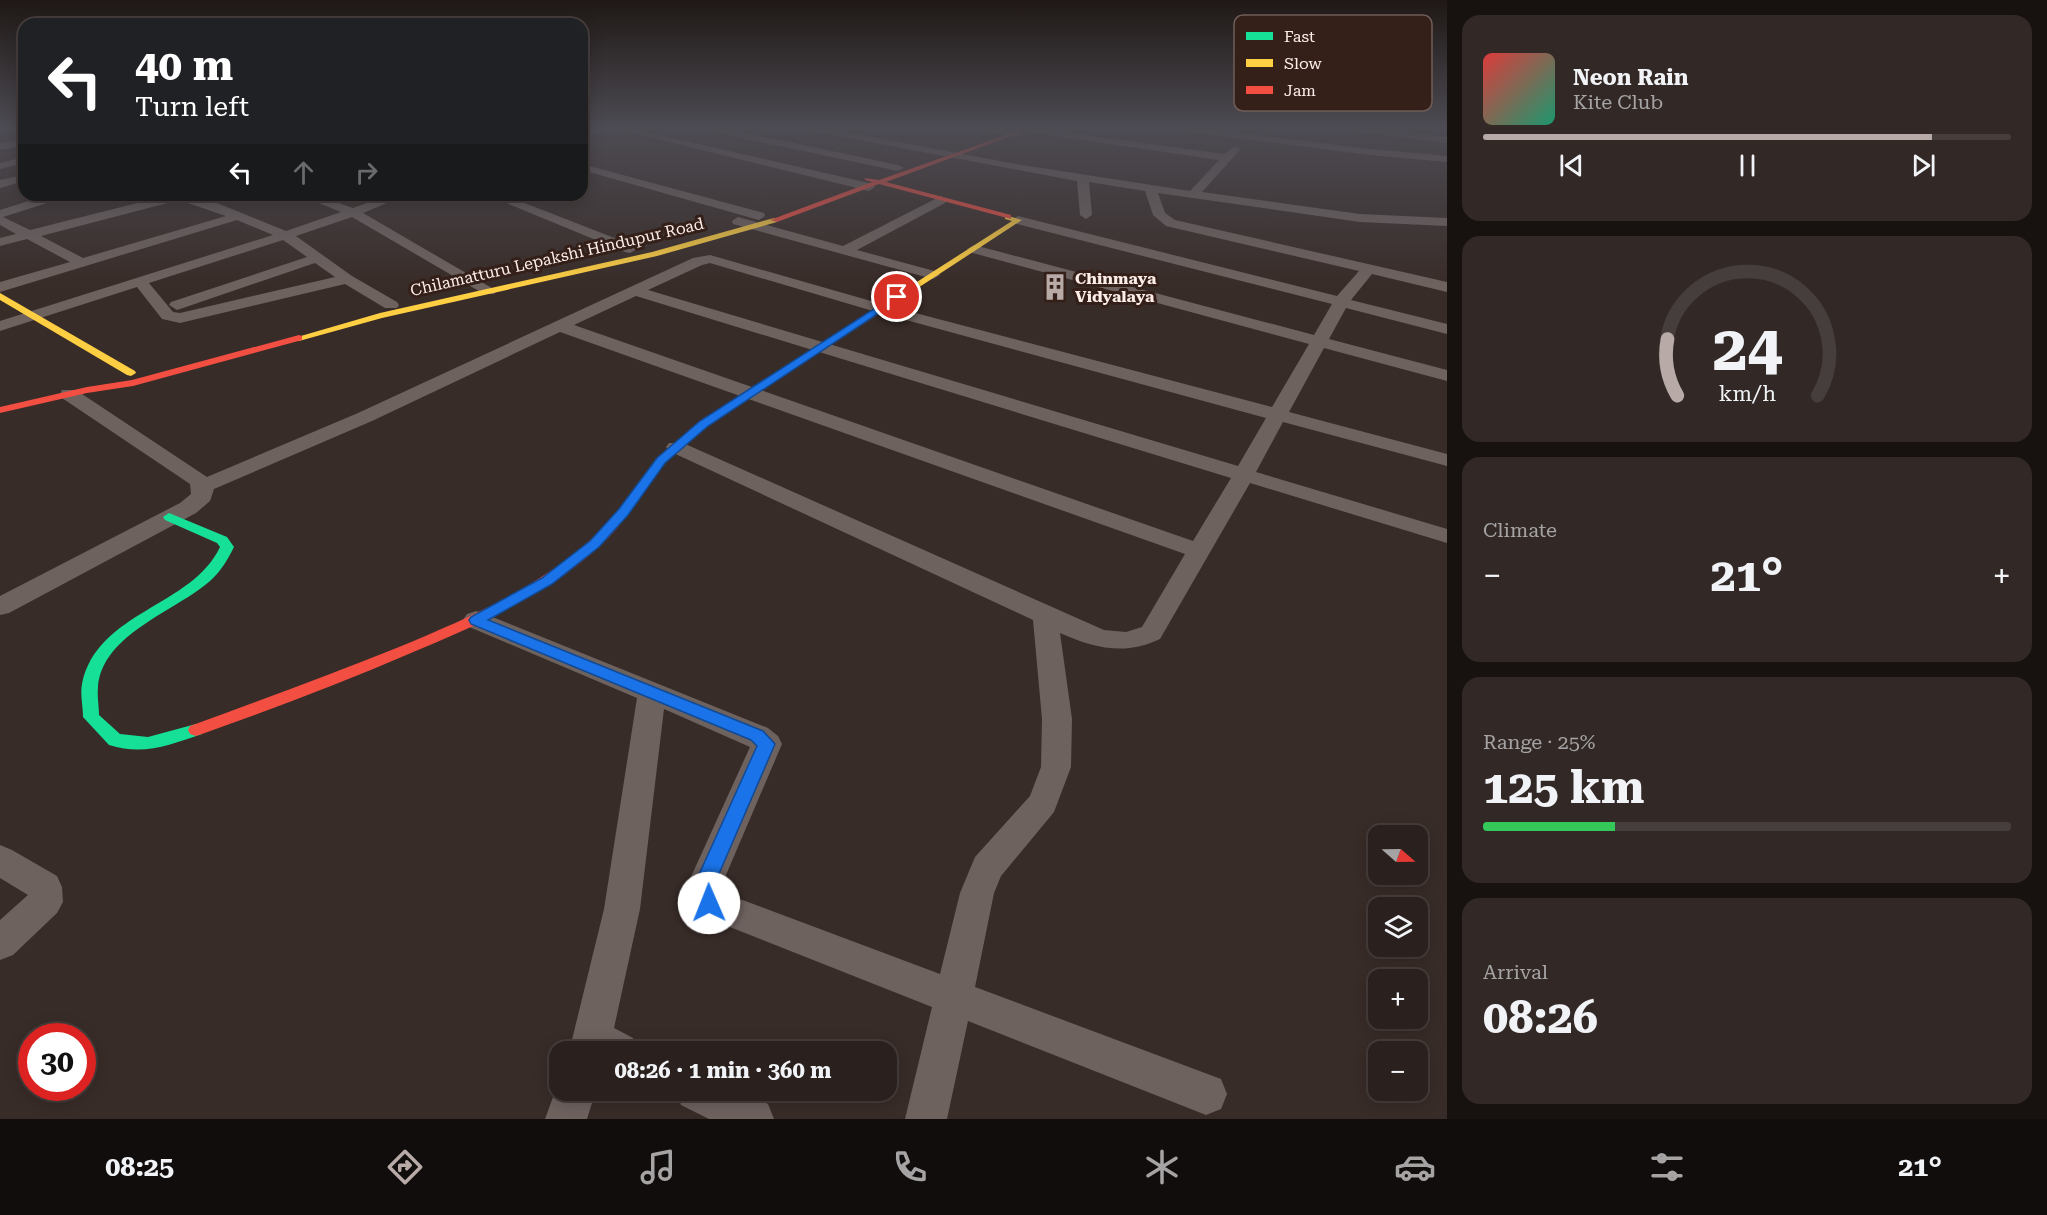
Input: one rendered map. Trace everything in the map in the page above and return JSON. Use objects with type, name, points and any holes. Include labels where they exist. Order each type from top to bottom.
[{"type":"street","points":[[627,181],[844,251],[933,274]]},
{"type":"street","points":[[860,181],[1447,329]]},
{"type":"street","name":"Chilamatturu Lepakshi Hindupur Road","points":[[756,222],[774,221],[872,181]]},
{"type":"street","name":"Chilamatturu Lepakshi Hindupur Road","points":[[78,392],[131,373],[272,333],[392,305],[654,254],[756,222],[873,181]]},
{"type":"street","points":[[1083,181],[1086,215]]},
{"type":"street","points":[[1103,181],[1362,218],[1447,222]]},
{"type":"street","points":[[1193,195],[1206,181]]},
{"type":"street","points":[[1150,189],[1159,215],[1171,223],[1447,287]]},
{"type":"street","points":[[844,251],[941,200]]},
{"type":"street","points":[[0,214],[40,201]]},
{"type":"street","points":[[0,242],[159,201]]},
{"type":"street","points":[[193,201],[285,235],[347,279],[392,305]]},
{"type":"street","points":[[322,201],[352,212],[484,288]]},
{"type":"street","points":[[0,326],[285,235],[383,201]]},
{"type":"street","points":[[508,201],[630,249]]},
{"type":"street","points":[[0,287],[238,216]]},
{"type":"street","points":[[0,220],[83,263]]},
{"type":"street","points":[[170,517],[222,540],[227,548],[225,558],[208,575],[126,629],[101,655],[90,685],[91,717],[115,740],[148,744],[194,731],[340,678],[476,620],[547,581],[594,544],[624,512],[661,460],[704,423],[1018,220]]},
{"type":"street","points":[[738,221],[756,222]]},
{"type":"street","name":"Chilamatturu Lepakshi Hindupur Road","points":[[0,410],[78,392],[133,383],[738,221]]},
{"type":"street","points":[[974,249],[1447,376]]},
{"type":"street","points":[[163,309],[317,258]]},
{"type":"street","points":[[203,486],[365,417],[698,261],[710,259],[879,308],[1447,460]]},
{"type":"street","points":[[675,447],[1086,634],[1117,642],[1137,641],[1151,633],[1341,302],[1369,269]]},
{"type":"street","points":[[140,282],[168,316],[180,318],[347,279]]},
{"type":"street","points":[[634,291],[1447,536]]},
{"type":"street","points":[[0,296],[131,373]]},
{"type":"street","points":[[560,326],[1199,552]]},
{"type":"street","points":[[0,607],[188,508],[202,496],[203,486],[198,479],[78,392]]},
{"type":"street","points":[[927,1119],[977,893],[987,868],[1043,803],[1056,767],[1057,718],[1045,615]]},
{"type":"street","points":[[476,620],[757,736],[767,744],[702,890],[709,903],[1206,1095]]},
{"type":"street","points":[[602,1041],[652,693]]},
{"type":"street","points":[[0,860],[45,887],[45,902],[0,943]]},
{"type":"street","points":[[566,1119],[572,1101]]},
{"type":"street","points":[[718,1101],[753,1119]]},
{"type":"traffic: fast","points":[[169,517],[222,540],[227,547],[219,564],[204,579],[137,622],[116,639],[99,660],[90,685],[91,717],[115,740],[148,744],[196,730]]},
{"type":"traffic: slow","points":[[646,481],[661,460],[704,423],[1018,220],[1008,217]]},
{"type":"traffic: slow","points":[[299,338],[380,316],[654,254],[774,220]]},
{"type":"traffic: slow","points":[[0,296],[131,373]]},
{"type":"traffic: jam","points":[[875,181],[1008,217]]},
{"type":"traffic: jam","points":[[774,220],[882,181]]},
{"type":"traffic: jam","points":[[0,410],[87,390],[133,383],[299,338]]},
{"type":"traffic: jam","points":[[196,730],[390,656],[464,625],[510,602],[554,576],[594,544],[622,514],[646,481]]},
{"type":"place","name":"Chinmaya Vidyalaya","points":[[1055,287]]},
{"type":"route","points":[[709,903],[702,890],[767,744],[757,736],[476,620],[547,581],[594,544],[624,512],[661,460],[704,423],[897,297]]}]
